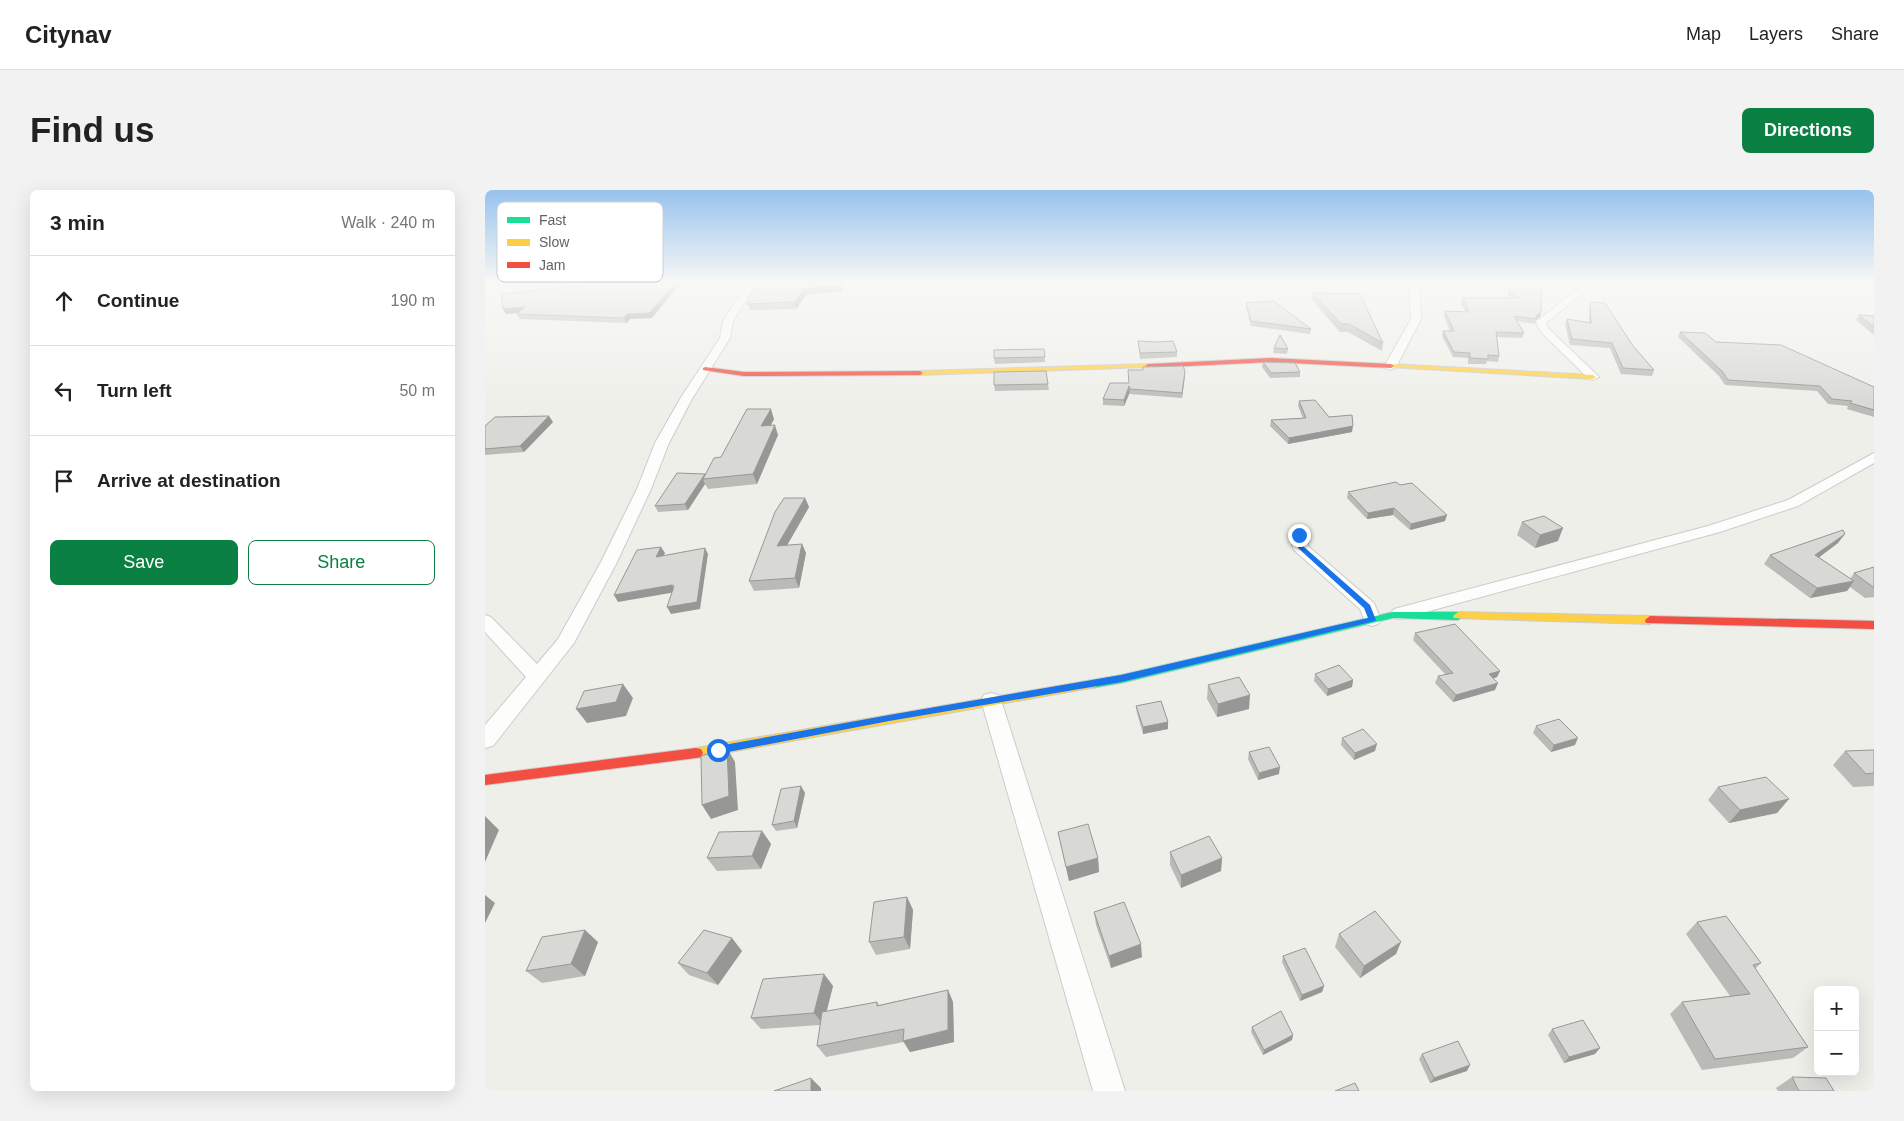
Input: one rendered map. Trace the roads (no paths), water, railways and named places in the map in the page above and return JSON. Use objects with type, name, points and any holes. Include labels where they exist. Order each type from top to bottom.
[{"type":"street","points":[[485,740],[565,643],[645,489],[662,443],[686,399],[725,338],[727,325]]},
{"type":"street","points":[[1390,367],[1413,325]]},
{"type":"street","points":[[1543,325],[1545,330],[1593,378]]},
{"type":"street","points":[[705,369],[744,374],[864,374],[1076,369],[1271,360],[1593,378]]},
{"type":"street","points":[[485,780],[718,750],[1121,678],[1372,620],[1714,529],[1793,503],[1874,457]]},
{"type":"street","points":[[1299,535],[1300,547],[1367,607],[1372,620]]},
{"type":"street","points":[[1393,615],[1874,625]]},
{"type":"street","points":[[485,621],[538,677]]},
{"type":"street","points":[[991,700],[1109,1091]]}]
